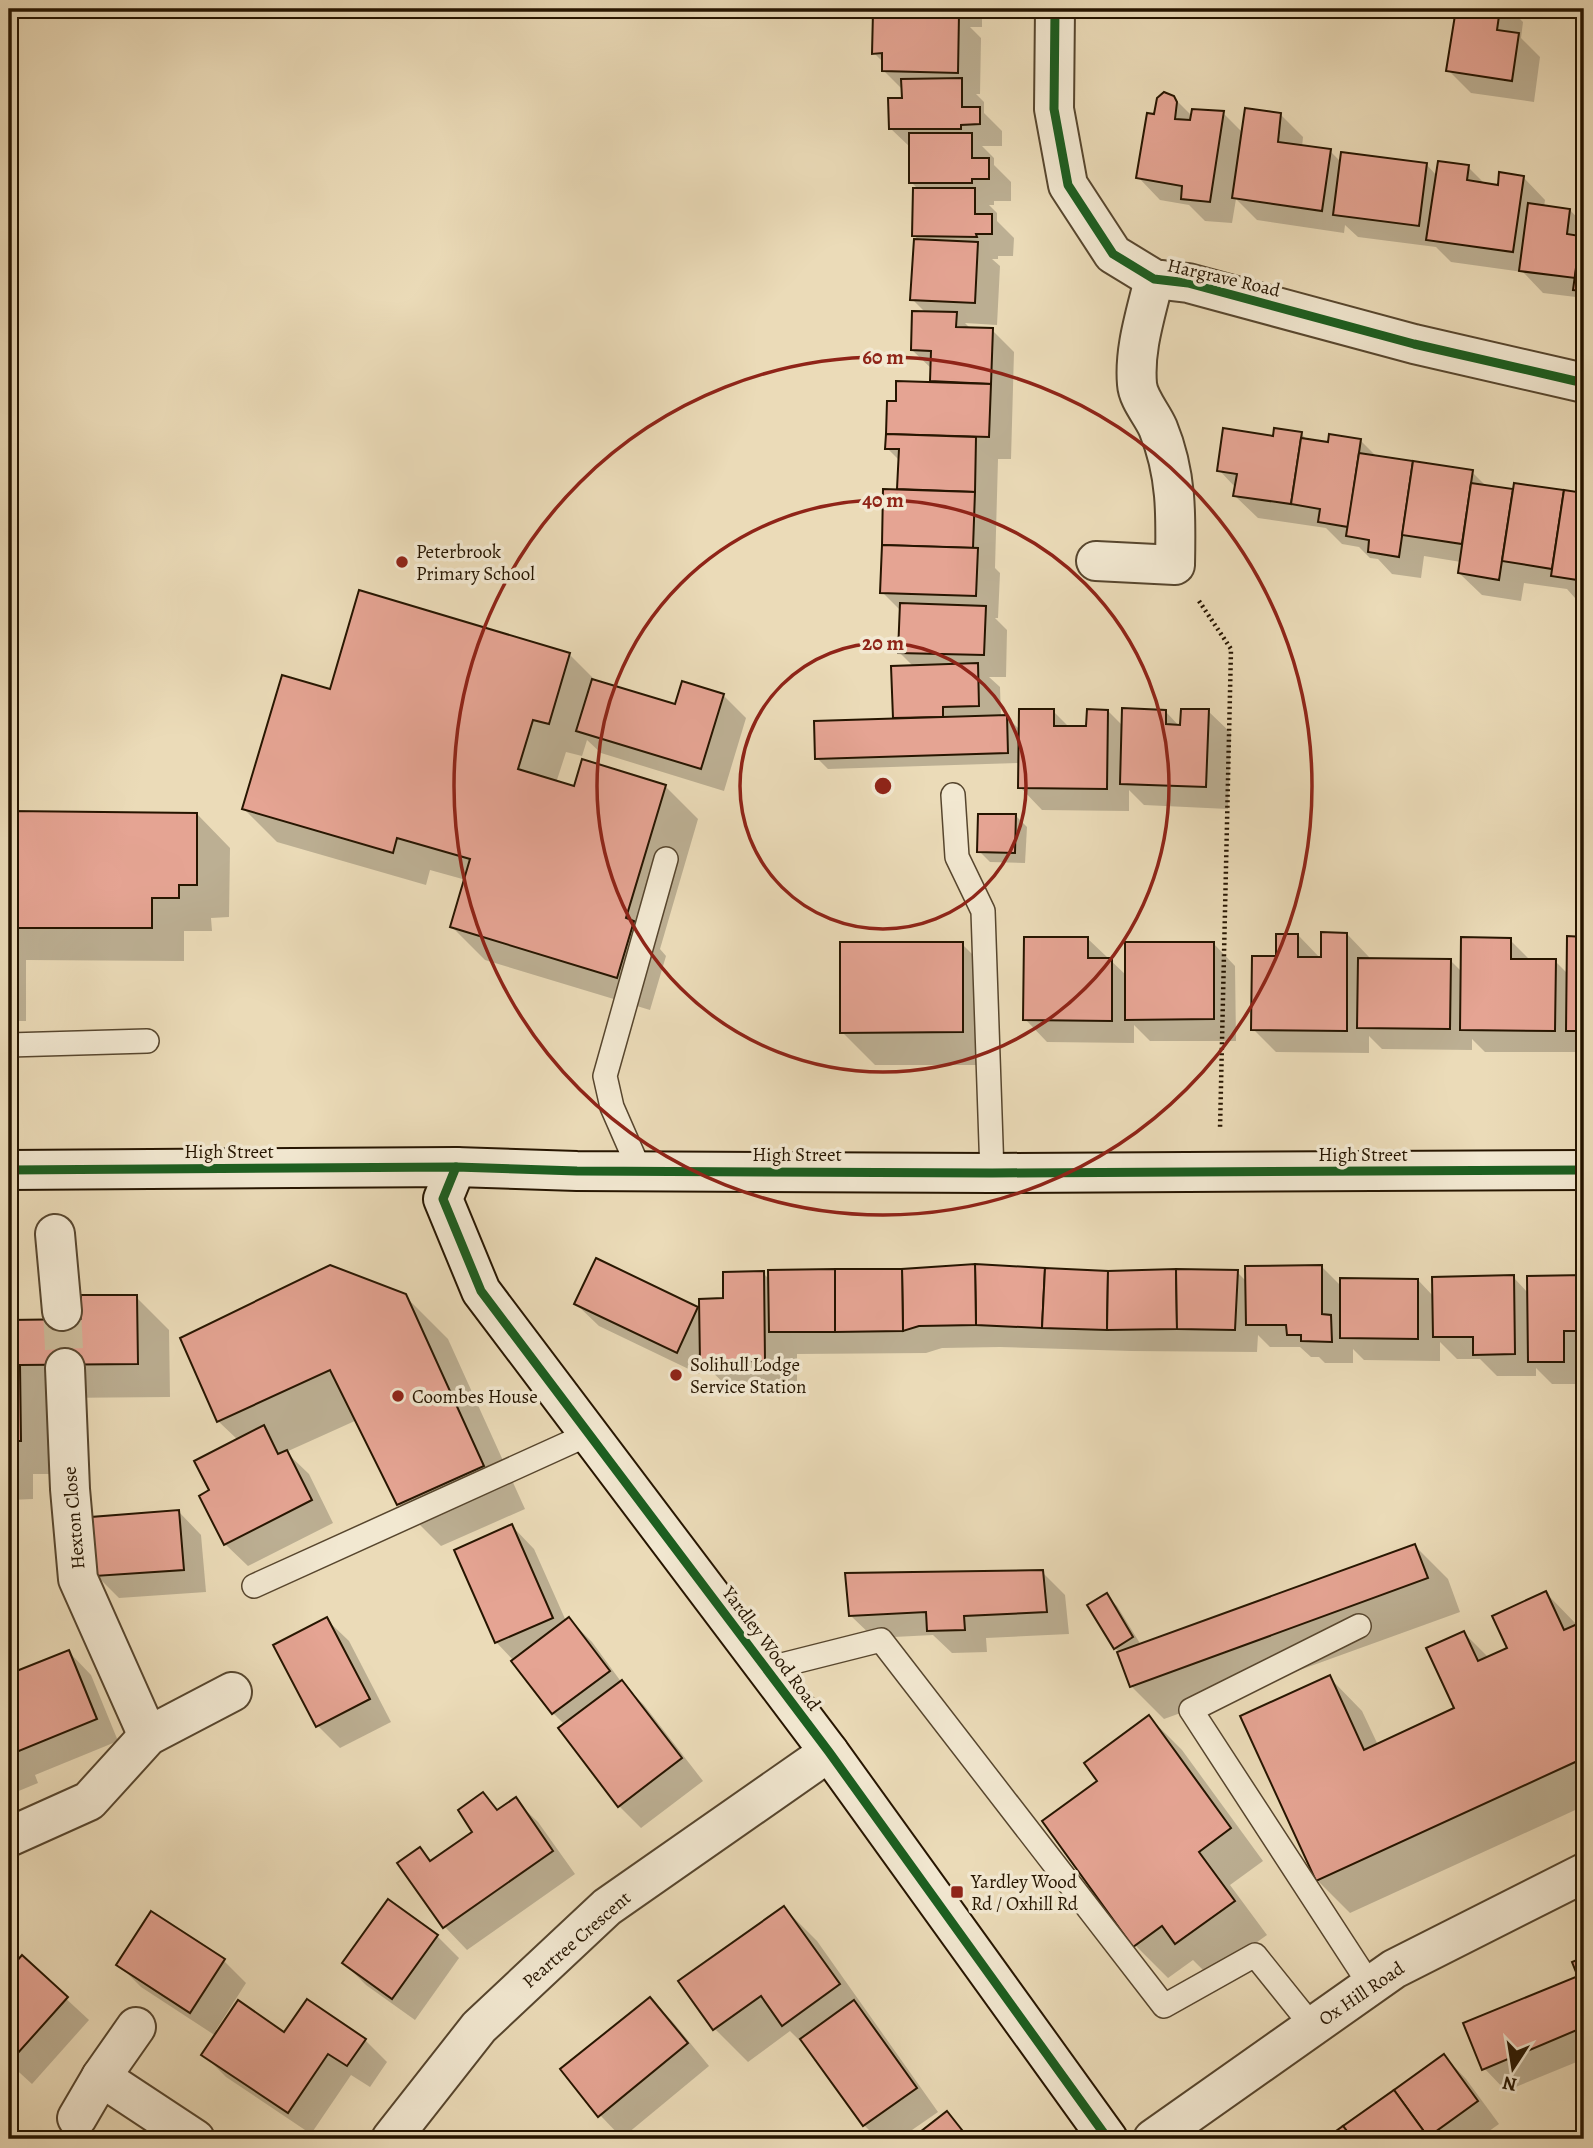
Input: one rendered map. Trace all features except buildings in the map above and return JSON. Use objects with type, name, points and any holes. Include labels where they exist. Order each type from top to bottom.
[{"type":"street","name":"Hargrave Road","points":[[1055,9],[1054,109],[1068,185],[1113,254],[1154,279],[1188,283],[1414,344],[1584,383]]},
{"type":"street","name":"Hargrave Road","points":[[1154,279],[1137,350],[1137,388],[1158,427],[1169,462],[1176,495],[1175,565]]},
{"type":"street","points":[[1096,561],[1175,565]]},
{"type":"street","name":"High Street","points":[[9,1170],[456,1167],[640,1171],[1219,1173],[1584,1170]]},
{"type":"street","name":"Yardley Wood Road","points":[[456,1167],[443,1199],[481,1291],[829,1752],[1108,2139]]},
{"type":"street","points":[[55,1234],[62,1311]]},
{"type":"street","name":"Hexton Close","points":[[65,1368],[69,1489],[78,1579],[148,1736]]},
{"type":"street","points":[[9,1836],[89,1801],[148,1736],[232,1692]]},
{"type":"street","name":"Peartree Crescent","points":[[391,2139],[479,2027],[607,1907],[829,1752]]},
{"type":"street","name":"Ox Hill Road","points":[[1153,2139],[1394,1969],[1584,1872]]},
{"type":"street","points":[[77,2118],[101,2077],[136,2027]]},
{"type":"street","points":[[101,2077],[195,2139]]},
{"type":"lane","points":[[953,795],[957,857],[983,911],[992,1173]]},
{"type":"lane","points":[[640,1171],[612,1107],[605,1076],[666,859]]},
{"type":"lane","points":[[9,1045],[147,1041]]},
{"type":"lane","points":[[254,1586],[589,1434]]},
{"type":"lane","points":[[1359,1626],[1191,1710],[1370,1985]]},
{"type":"lane","points":[[766,1669],[881,1640],[1164,2006],[1255,1955],[1312,2026]]},
{"type":"path","points":[[1175,565],[1230,649],[1219,1173]]},
{"type":"tunnel","points":[[62,1311],[65,1368]]},
{"type":"cycle path","points":[[1055,9],[1054,109],[1068,185],[1113,254],[1154,279],[1188,283],[1414,344],[1584,383]]},
{"type":"cycle path","points":[[456,1167],[443,1199],[481,1291],[829,1752],[1108,2139]]},
{"type":"cycle path","points":[[9,1170],[456,1167],[577,1171],[992,1173],[1584,1170]]},
{"type":"place","name":"Peterbrook Primary School","points":[[402,562]]},
{"type":"place","name":"Solihull Lodge Service Station","points":[[676,1375]]},
{"type":"place","name":"Coombes House","points":[[398,1396]]},
{"type":"place","name":"Yardley Wood Rd / Oxhill Rd","points":[[957,1892]]}]
